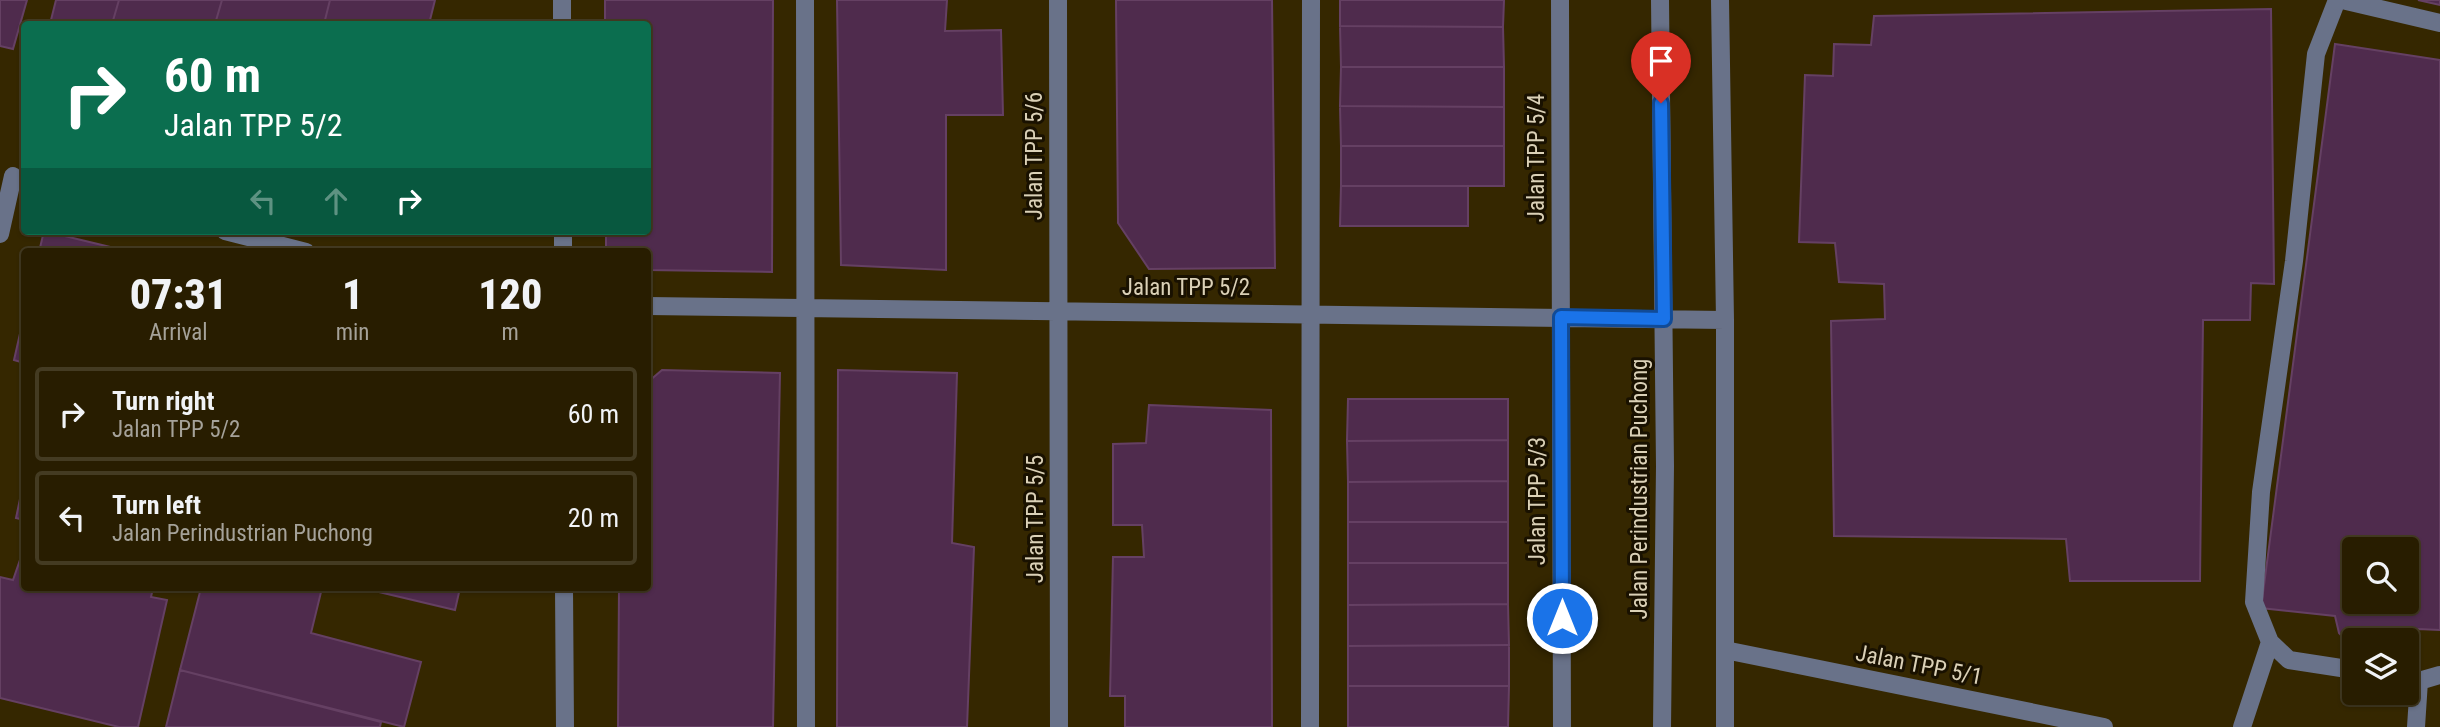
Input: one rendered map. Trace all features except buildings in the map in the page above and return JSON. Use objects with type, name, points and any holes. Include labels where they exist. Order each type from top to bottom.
[{"type":"street","points":[[562,0],[562,21]]},
{"type":"street","points":[[804,0],[806,727]]},
{"type":"street","name":"Jalan TPP 5/6","points":[[1058,0],[1059,312]]},
{"type":"street","points":[[1310,727],[1313,312],[1311,0]]},
{"type":"street","name":"Jalan TPP 5/4","points":[[1560,0],[1561,317]]},
{"type":"street","name":"Jalan Perindustrian Puchong","points":[[1660,0],[1664,319],[1662,727]]},
{"type":"street","points":[[1720,0],[1725,320],[1725,727]]},
{"type":"street","points":[[2337,0],[2316,54],[2294,261],[2261,492],[2254,602],[2270,642],[2289,660],[2342,668]]},
{"type":"street","points":[[2342,0],[2440,23]]},
{"type":"street","points":[[0,234],[13,176]]},
{"type":"street","points":[[240,235],[291,248]]},
{"type":"street","name":"Jalan TPP 5/2","points":[[651,306],[806,311],[1313,312],[1725,320]]},
{"type":"street","name":"Jalan TPP 5/5","points":[[1059,312],[1059,727]]},
{"type":"street","name":"Jalan TPP 5/3","points":[[1561,317],[1562,727]]},
{"type":"street","points":[[564,591],[565,727]]},
{"type":"street","points":[[2242,727],[2270,642]]},
{"type":"street","name":"Jalan TPP 5/1","points":[[1724,650],[2104,727]]},
{"type":"street","points":[[2419,679],[2440,676]]},
{"type":"street","points":[[2415,705],[2416,727]]},
{"type":"route","points":[[1562,618],[1561,317],[1664,319],[1661,103]]}]
